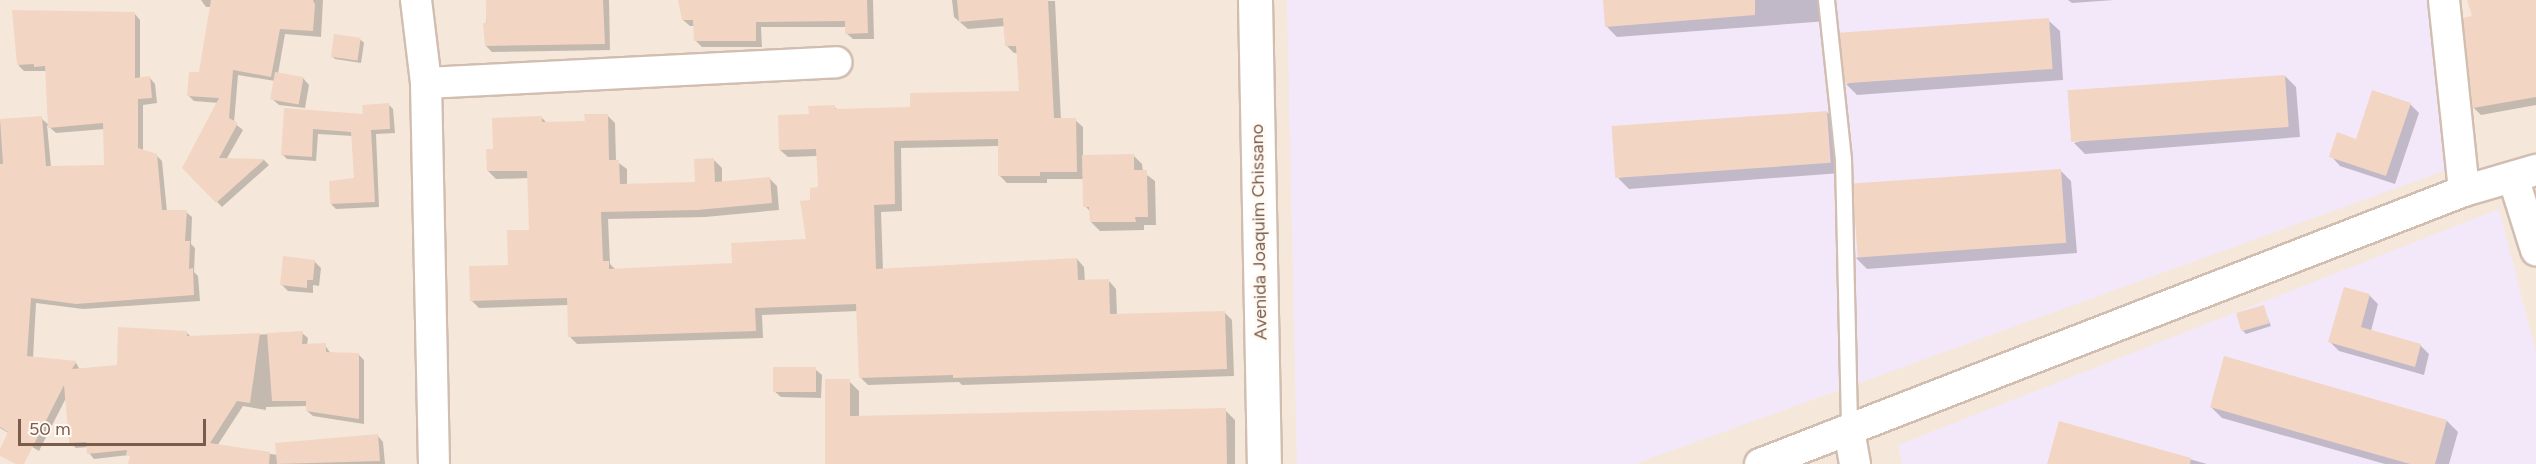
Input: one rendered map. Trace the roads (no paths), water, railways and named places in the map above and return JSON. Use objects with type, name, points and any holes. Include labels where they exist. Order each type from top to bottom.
[{"type":"street","points":[[416,0],[426,83],[434,464]]},
{"type":"street","name":"Avenida Joaquim Chissano","points":[[1255,0],[1264,464]]},
{"type":"street","points":[[2444,0],[2464,191]]},
{"type":"street","points":[[426,83],[836,62]]},
{"type":"street","points":[[1760,464],[2464,191],[2525,173],[2536,250]]},
{"type":"street","points":[[1850,430],[1855,464]]},
{"type":"lane","points":[[1826,0],[1843,159],[1850,430]]}]
